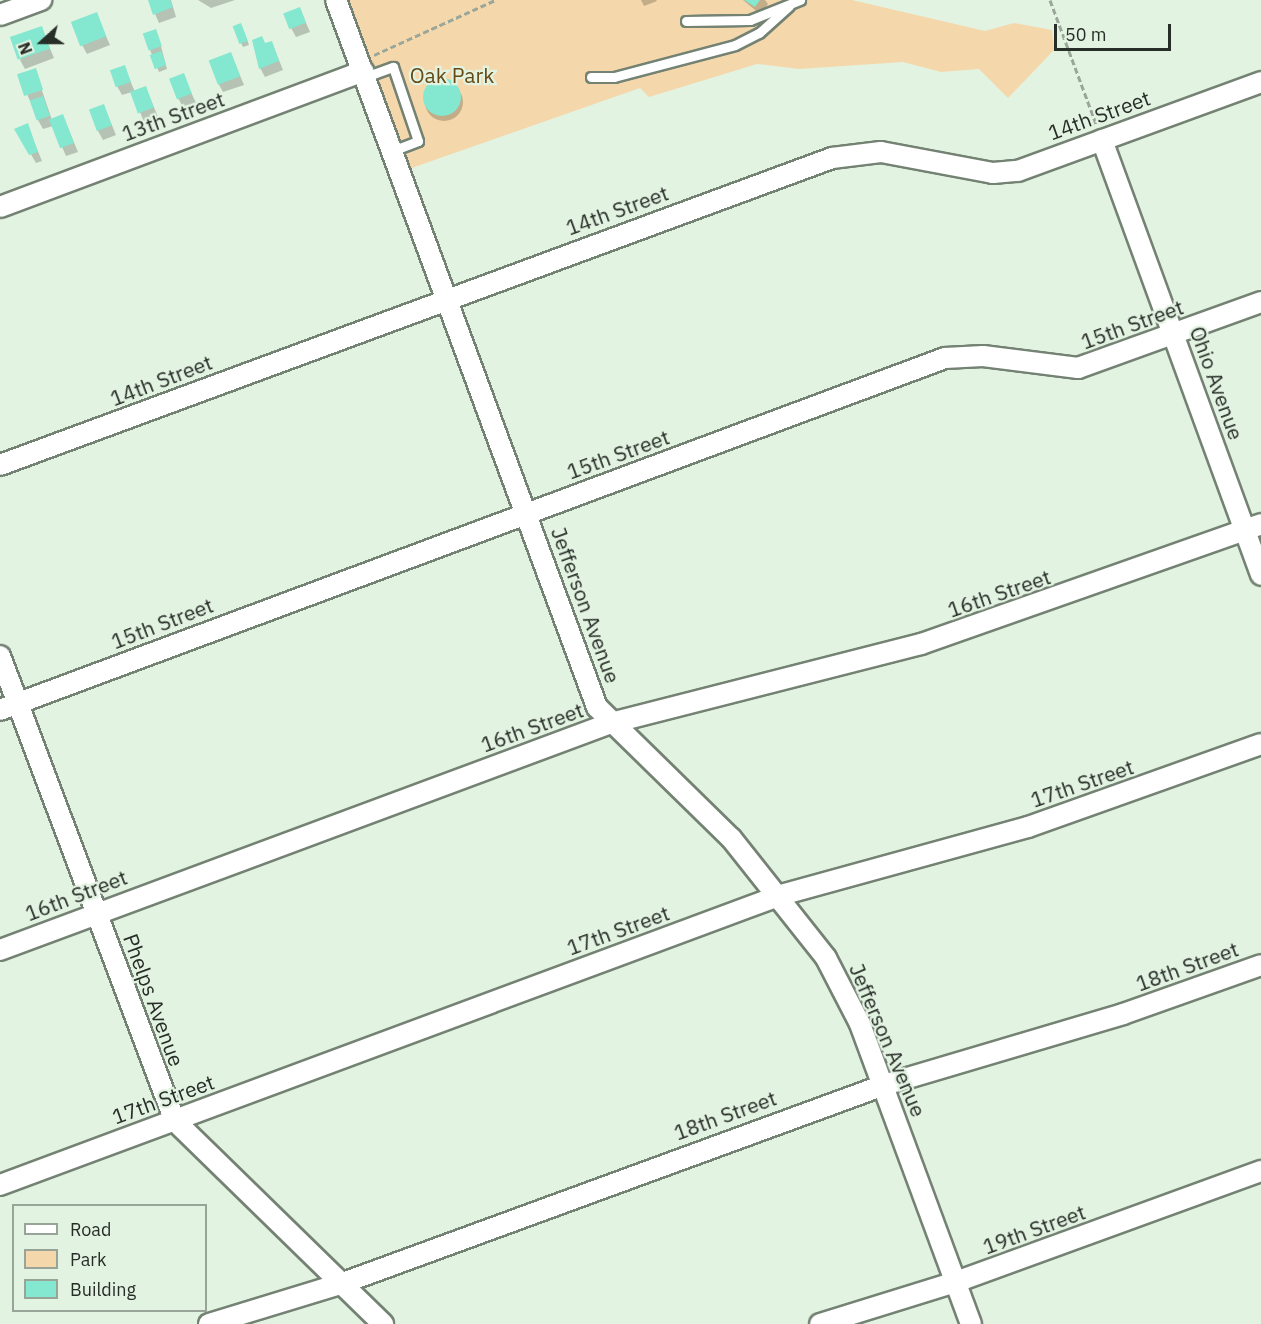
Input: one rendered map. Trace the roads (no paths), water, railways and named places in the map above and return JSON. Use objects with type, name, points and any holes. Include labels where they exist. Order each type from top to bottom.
[{"type":"street","points":[[0,15],[41,0]]},
{"type":"street","name":"Jefferson Avenue","points":[[336,0],[527,514],[583,673],[611,723],[731,838],[781,895],[844,991],[884,1085],[971,1324]]},
{"type":"street","name":"13th Street","points":[[0,207],[362,70]]},
{"type":"street","name":"14th Street","points":[[0,465],[446,298],[832,158],[881,152],[1006,173],[1261,82]]},
{"type":"street","name":"Ohio Avenue","points":[[1102,140],[1173,335],[1253,527],[1261,575]]},
{"type":"street","name":"15th Street","points":[[9,706],[945,358],[983,356],[1078,368],[1261,303]]},
{"type":"street","name":"16th Street","points":[[0,950],[611,723],[921,644],[1253,527]]},
{"type":"street","name":"Phelps Avenue","points":[[0,656],[9,706],[96,913],[175,1121],[383,1324]]},
{"type":"street","name":"17th Street","points":[[0,1185],[781,895],[1028,828],[1261,744]]},
{"type":"street","name":"18th Street","points":[[209,1324],[343,1284],[884,1085],[1113,1018],[1261,965]]},
{"type":"street","name":"19th Street","points":[[820,1324],[956,1282],[1261,1171]]},
{"type":"lane","points":[[686,21],[750,20],[800,0]]},
{"type":"lane","points":[[591,77],[614,77],[735,45],[759,33],[789,6]]},
{"type":"lane","points":[[362,70],[393,67],[418,141],[392,151]]},
{"type":"park label","name":"Oak Park","points":[[452,75]]}]
